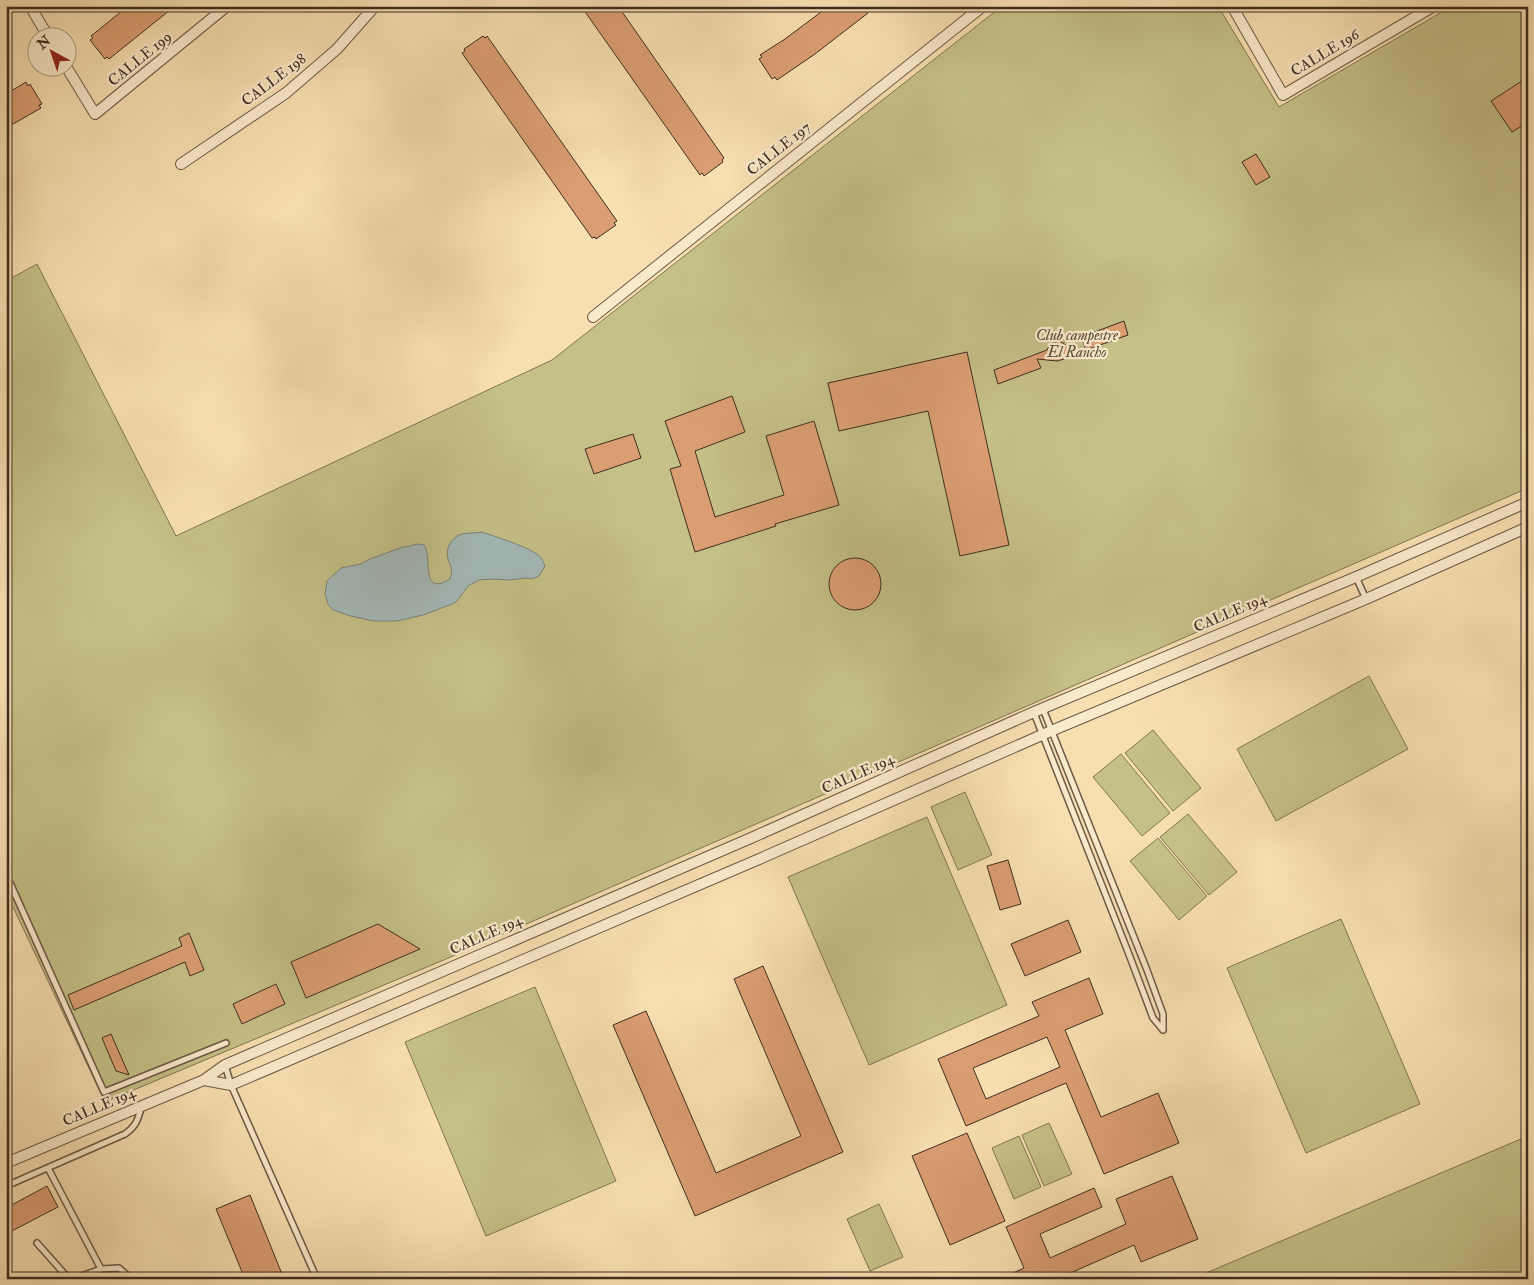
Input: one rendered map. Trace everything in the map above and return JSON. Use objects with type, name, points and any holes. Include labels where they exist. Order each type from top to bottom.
[{"type":"street","points":[[30,6],[43,28]]},
{"type":"street","name":"CALLE 199","points":[[73,78],[95,114],[227,6]]},
{"type":"street","name":"CALLE 198","points":[[181,164],[286,93],[337,49],[375,6]]},
{"type":"street","name":"CALLE 197","points":[[593,316],[983,6]]},
{"type":"street","name":"CALLE 196","points":[[1232,6],[1283,95],[1434,6]]},
{"type":"street","name":"CALLE 194","points":[[6,1164],[141,1105],[204,1080],[225,1065],[751,838],[1038,710],[1356,577],[1528,502]]},
{"type":"street","points":[[204,1080],[232,1085],[722,876],[1047,733],[1366,599],[1528,527]]},
{"type":"lane","points":[[1356,577],[1366,599]]},
{"type":"lane","points":[[1038,710],[1148,970],[1163,1014],[1162,1030],[1153,1018],[1038,710]]},
{"type":"lane","points":[[6,874],[104,1092],[226,1043]]},
{"type":"lane","points":[[225,1065],[317,1279]]},
{"type":"lane","points":[[6,1186],[126,1134],[134,1128],[141,1105]]},
{"type":"lane","points":[[48,1168],[101,1269]]},
{"type":"lane","points":[[37,1243],[69,1279]]},
{"type":"lane","points":[[73,1279],[101,1269],[119,1268],[131,1279]]},
{"type":"green space","name":"Club campestre El Rancho","points":[[1002,6],[1218,6],[1279,107],[1452,6],[1528,6],[1528,488],[446,959],[105,1102],[6,892],[6,281],[37,264],[176,536],[552,360]]},
{"type":"green space","points":[[1369,676],[1408,749],[1276,821],[1237,749]]},
{"type":"green space","points":[[1153,730],[1201,788],[1173,811],[1125,753]]},
{"type":"green space","points":[[1121,754],[1170,813],[1142,836],[1093,777]]},
{"type":"green space","points":[[965,792],[992,855],[958,870],[931,807]]},
{"type":"green space","points":[[1188,814],[1237,872],[1209,895],[1160,837]]},
{"type":"green space","points":[[927,817],[1007,1005],[869,1065],[788,877]]},
{"type":"green space","points":[[1158,838],[1207,896],[1179,920],[1130,861]]},
{"type":"green space","points":[[1341,919],[1420,1104],[1306,1153],[1227,968]]},
{"type":"green space","points":[[535,987],[616,1181],[486,1236],[405,1042]]},
{"type":"green space","points":[[1049,1123],[1072,1174],[1044,1186],[1022,1135]]},
{"type":"green space","points":[[1019,1136],[1041,1187],[1014,1199],[992,1148]]},
{"type":"green space","points":[[1528,1136],[1528,1279],[1192,1279]]},
{"type":"green space","points":[[879,1204],[903,1257],[870,1271],[847,1219]]},
{"type":"shaded area","points":[[482,532],[523,547],[538,555],[545,566],[539,576],[532,579],[479,580],[468,586],[457,601],[452,604],[423,615],[397,621],[374,621],[351,616],[333,610],[328,604],[325,594],[327,581],[341,568],[361,564],[400,548],[418,544],[424,545],[429,573],[434,583],[450,579],[451,566],[447,551],[452,541],[462,534]]},
{"type":"building","points":[[128,6],[175,6],[109,59],[107,57],[105,59],[90,40],[93,38],[91,36]]},
{"type":"building","points":[[581,6],[618,6],[724,158],[723,162],[704,176],[702,173],[700,175]]},
{"type":"building","points":[[829,6],[862,6],[868,13],[815,54],[777,80],[775,77],[772,79],[759,59],[762,57],[760,55]]},
{"type":"building","points":[[483,36],[485,38],[487,36],[617,221],[614,223],[616,225],[596,239],[595,237],[592,238],[462,53],[465,51],[464,49]]},
{"type":"building","points":[[1528,77],[1528,122],[1512,132],[1491,101]]},
{"type":"building","points":[[26,82],[28,86],[30,84],[42,104],[39,105],[41,108],[6,128],[6,94]]},
{"type":"building","points":[[1256,154],[1270,177],[1256,185],[1242,162]]},
{"type":"building","points":[[1124,321],[1128,335],[1086,350],[1081,337]]},
{"type":"building","points":[[1060,341],[1070,348],[1067,357],[1057,361],[1037,359],[1041,368],[998,384],[994,370],[1047,350],[1050,344]]},
{"type":"building","points":[[967,352],[1009,545],[960,556],[928,411],[839,431],[828,383]]},
{"type":"building","points":[[732,396],[745,432],[695,451],[715,517],[784,495],[766,436],[814,421],[839,505],[775,524],[776,526],[695,552],[670,469],[681,466],[665,421]]},
{"type":"building","points":[[633,434],[641,458],[594,474],[585,449]]},
{"type":"building","points":[[855,558],[865,560],[873,566],[879,574],[881,584],[879,594],[873,602],[865,608],[855,610],[845,608],[837,602],[831,594],[829,584],[831,574],[837,566],[845,560]]},
{"type":"building","points":[[1008,860],[1021,904],[1000,910],[987,866]]},
{"type":"building","points":[[1068,920],[1081,952],[1025,976],[1011,944]]},
{"type":"building","points":[[378,924],[420,949],[306,998],[291,962]]},
{"type":"building","points":[[189,933],[204,970],[190,976],[185,962],[74,1010],[68,995],[182,946],[179,938]]},
{"type":"building","points":[[763,966],[843,1152],[695,1216],[613,1025],[646,1011],[716,1173],[801,1136],[734,979]]},
{"type":"building","points":[[1089,978],[1103,1014],[1065,1030],[1101,1117],[1158,1093],[1179,1143],[1104,1174],[1066,1083],[966,1126],[938,1059],[1039,1016],[1032,1002]],"holes":[[[1047,1037],[1060,1067],[986,1099],[973,1068]]]},
{"type":"building","points":[[276,984],[285,1004],[242,1024],[233,1004]]},
{"type":"building","points":[[111,1034],[129,1075],[116,1071],[102,1038]]},
{"type":"building","points":[[967,1133],[1005,1221],[950,1245],[912,1156]]},
{"type":"building","points":[[1172,1176],[1198,1239],[1141,1262],[1134,1245],[1057,1279],[1000,1279],[1024,1268],[1006,1227],[1094,1188],[1102,1207],[1040,1234],[1050,1258],[1126,1224],[1116,1199]]},
{"type":"building","points":[[47,1186],[58,1207],[6,1234],[6,1208]]},
{"type":"building","points":[[250,1195],[284,1279],[245,1279],[216,1209]]}]
